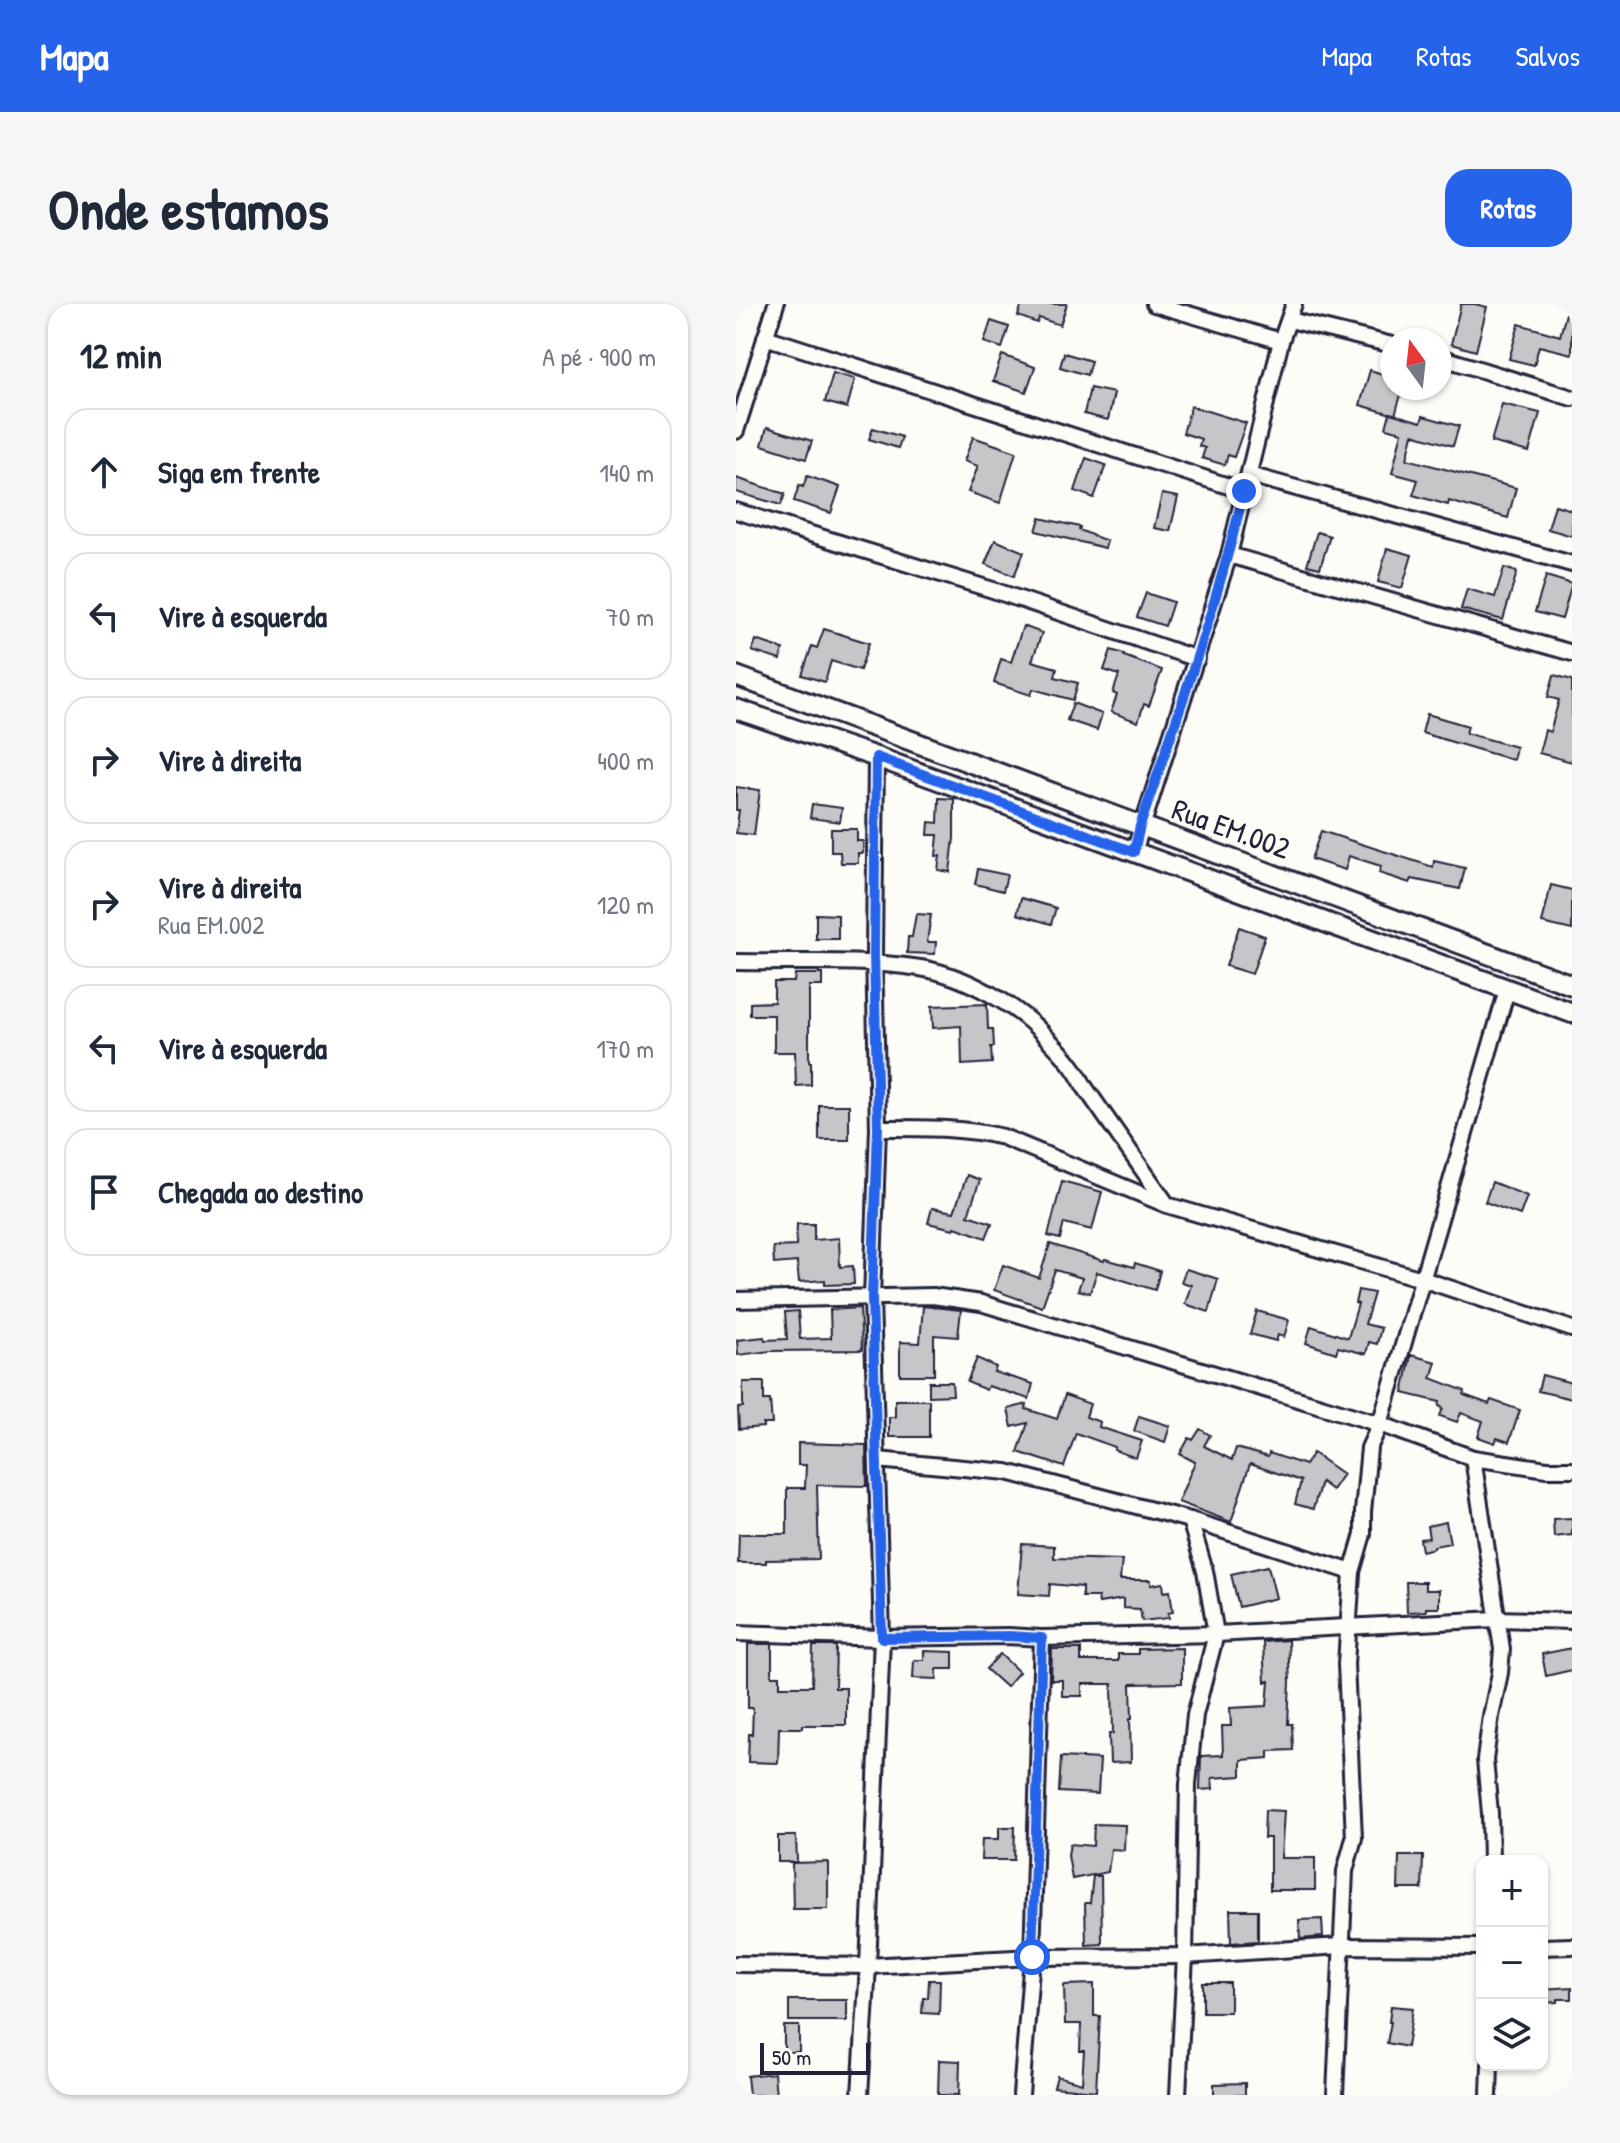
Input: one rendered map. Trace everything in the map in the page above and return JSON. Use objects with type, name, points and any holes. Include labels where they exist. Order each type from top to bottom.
[{"type":"street","points":[[736,431],[776,304]]},
{"type":"street","points":[[1154,304],[1281,341]]},
{"type":"street","points":[[1134,852],[1229,555],[1281,341],[1294,304]]},
{"type":"street","points":[[1290,320],[1380,342]]},
{"type":"street","points":[[765,337],[1244,491]]},
{"type":"street","points":[[1452,361],[1572,398]]},
{"type":"street","points":[[1249,475],[1572,564]]},
{"type":"street","points":[[736,511],[993,590],[1197,659]]},
{"type":"street","points":[[1229,555],[1572,653]]},
{"type":"street","name":"Rua EM.002","points":[[736,676],[1572,985]]},
{"type":"street","name":"Rua EM.002","points":[[736,709],[876,757],[1572,1013]]},
{"type":"street","points":[[860,2095],[882,1638],[872,1298],[878,1128],[874,964],[876,757]]},
{"type":"street","points":[[736,962],[874,964],[922,968],[955,977],[996,997],[1035,1024],[1077,1070],[1084,1086],[1167,1205]]},
{"type":"street","points":[[1335,2095],[1345,1871],[1354,1838],[1346,1664],[1352,1572],[1363,1534],[1369,1448],[1380,1424],[1507,990]]},
{"type":"street","points":[[878,1128],[950,1128],[1003,1137],[1167,1205],[1570,1324]]},
{"type":"street","points":[[736,1300],[933,1296],[981,1303],[1380,1424],[1473,1458],[1547,1469],[1572,1469]]},
{"type":"street","points":[[1473,1458],[1502,1649],[1485,1760],[1491,1855]]},
{"type":"street","points":[[877,1460],[1007,1472],[1190,1520],[1352,1572]]},
{"type":"street","points":[[1178,2095],[1185,1956],[1188,1784],[1195,1715],[1216,1634],[1205,1571],[1190,1520]]},
{"type":"street","points":[[736,1633],[882,1638],[1042,1638],[1216,1634],[1496,1619],[1572,1621]]},
{"type":"street","points":[[1021,2095],[1032,1957],[1042,1638]]},
{"type":"street","points":[[736,1964],[868,1966],[1032,1957],[1185,1956],[1341,1946],[1476,1947]]},
{"type":"street","points":[[1548,1947],[1572,1946]]},
{"type":"street","points":[[1489,2095],[1490,2071]]},
{"type":"building","points":[[1022,304],[1067,304],[1060,325],[1039,318],[1037,323],[1018,316]]},
{"type":"building","points":[[1461,304],[1487,307],[1476,351],[1452,344]]},
{"type":"building","points":[[1568,306],[1572,307],[1572,354],[1539,346],[1534,365],[1509,359],[1519,324],[1560,336]]},
{"type":"building","points":[[991,321],[1009,327],[1002,348],[984,342]]},
{"type":"building","points":[[1064,353],[1091,361],[1087,375],[1060,367]]},
{"type":"building","points":[[1002,355],[1035,367],[1026,392],[993,381]]},
{"type":"building","points":[[1370,370],[1380,373],[1380,400],[1399,400],[1395,415],[1360,405]]},
{"type":"building","points":[[833,373],[855,379],[847,408],[825,402]]},
{"type":"building","points":[[1090,388],[1114,393],[1108,420],[1084,414]]},
{"type":"building","points":[[1502,404],[1540,413],[1529,452],[1491,442]]},
{"type":"building","points":[[1191,406],[1246,423],[1234,457],[1228,455],[1225,465],[1202,458],[1205,448],[1199,446],[1201,439],[1183,433]]},
{"type":"building","points":[[1390,413],[1421,422],[1423,416],[1459,426],[1453,446],[1413,434],[1407,459],[1516,488],[1508,518],[1449,501],[1448,505],[1413,495],[1418,480],[1392,473],[1402,432],[1386,428]]},
{"type":"building","points":[[767,427],[812,441],[806,459],[762,445]]},
{"type":"building","points":[[873,428],[902,437],[898,448],[869,439]]},
{"type":"building","points":[[973,437],[1016,452],[1000,503],[968,492],[978,466],[964,461]]},
{"type":"building","points":[[1086,458],[1106,465],[1094,498],[1075,491]]},
{"type":"building","points":[[807,476],[840,487],[831,513],[794,501],[799,485],[803,487]]},
{"type":"building","points":[[736,478],[785,494],[781,505],[736,492]]},
{"type":"building","points":[[1162,494],[1178,497],[1170,531],[1154,528]]},
{"type":"building","points":[[1555,505],[1572,510],[1572,536],[1548,529]]},
{"type":"building","points":[[1040,518],[1080,527],[1079,530],[1107,541],[1105,548],[1036,531]]},
{"type":"building","points":[[1317,532],[1330,536],[1320,568],[1307,565]]},
{"type":"building","points":[[995,540],[1024,552],[1014,576],[985,564]]},
{"type":"building","points":[[1387,548],[1412,555],[1402,588],[1378,582]]},
{"type":"building","points":[[1504,568],[1517,572],[1503,620],[1461,609],[1467,589],[1495,597]]},
{"type":"building","points":[[1546,576],[1572,584],[1562,619],[1535,612]]},
{"type":"building","points":[[1146,593],[1173,602],[1165,626],[1137,617]]},
{"type":"building","points":[[1023,626],[1042,633],[1032,661],[1057,668],[1055,677],[1078,683],[1073,700],[1033,689],[1031,695],[994,683],[1001,659],[1011,662]]},
{"type":"building","points":[[824,629],[869,643],[860,670],[831,661],[825,682],[802,675],[812,646],[817,648]]},
{"type":"building","points":[[756,640],[783,649],[780,660],[752,651]]},
{"type":"building","points":[[1111,650],[1162,670],[1149,706],[1144,704],[1138,722],[1111,712],[1119,675],[1104,670]]},
{"type":"building","points":[[1554,675],[1572,680],[1572,762],[1539,753],[1545,730],[1550,732],[1559,700],[1548,697]]},
{"type":"building","points":[[1073,703],[1102,714],[1097,730],[1067,720]]},
{"type":"building","points":[[1427,714],[1468,726],[1466,733],[1516,747],[1513,760],[1422,733]]},
{"type":"building","points":[[736,787],[760,790],[754,835],[736,833],[739,810],[736,810]]},
{"type":"building","points":[[939,798],[954,799],[950,872],[938,870],[938,835],[928,835],[929,822],[938,823]]},
{"type":"building","points":[[812,804],[842,808],[840,822],[810,818]]},
{"type":"building","points":[[831,829],[857,829],[857,841],[863,841],[863,853],[858,853],[858,863],[841,863],[840,852],[831,852]]},
{"type":"building","points":[[1321,831],[1433,867],[1434,861],[1465,868],[1460,889],[1412,879],[1410,883],[1379,873],[1381,866],[1349,856],[1345,870],[1311,859]]},
{"type":"building","points":[[978,869],[1007,875],[1003,891],[975,884]]},
{"type":"building","points":[[1551,885],[1572,890],[1572,930],[1542,923]]},
{"type":"building","points":[[1021,898],[1056,908],[1051,924],[1017,914]]},
{"type":"building","points":[[816,914],[838,915],[838,939],[816,939]]},
{"type":"building","points":[[916,914],[931,915],[927,942],[936,942],[935,954],[907,953],[908,937],[912,937]]},
{"type":"building","points":[[1239,927],[1265,936],[1252,974],[1226,966]]},
{"type":"building","points":[[795,974],[822,974],[822,986],[809,986],[811,1085],[796,1086],[795,1052],[774,1052],[774,1015],[750,1015],[750,1003],[774,1002],[774,982],[794,982]]},
{"type":"building","points":[[987,1004],[988,1029],[993,1029],[992,1063],[962,1065],[961,1026],[933,1028],[932,1006]]},
{"type":"building","points":[[819,1105],[849,1105],[849,1140],[819,1140]]},
{"type":"building","points":[[967,1175],[980,1180],[968,1215],[992,1223],[986,1238],[955,1227],[928,1223],[932,1208],[954,1212]]},
{"type":"building","points":[[1062,1181],[1102,1192],[1092,1230],[1064,1223],[1060,1239],[1048,1236]]},
{"type":"building","points":[[1492,1182],[1527,1196],[1520,1215],[1485,1202]]},
{"type":"building","points":[[797,1224],[814,1224],[814,1240],[839,1238],[840,1267],[853,1266],[854,1284],[825,1285],[825,1280],[799,1282],[797,1262],[774,1264],[773,1247],[796,1246]]},
{"type":"building","points":[[1050,1244],[1104,1261],[1134,1267],[1135,1263],[1160,1271],[1155,1290],[1097,1272],[1090,1293],[1078,1290],[1082,1278],[1055,1270],[1042,1307],[994,1290],[1003,1265],[1039,1278]]},
{"type":"building","points":[[1186,1269],[1218,1279],[1209,1312],[1185,1304],[1191,1285],[1181,1282]]},
{"type":"building","points":[[1358,1290],[1374,1293],[1365,1324],[1381,1328],[1377,1344],[1369,1342],[1366,1354],[1338,1347],[1336,1353],[1306,1343],[1311,1326],[1348,1338],[1358,1304],[1355,1303]]},
{"type":"building","points":[[923,1306],[961,1310],[958,1337],[934,1335],[934,1375],[900,1375],[900,1342],[920,1343]]},
{"type":"building","points":[[860,1308],[862,1350],[771,1351],[738,1355],[737,1340],[764,1337],[765,1340],[787,1339],[785,1312],[798,1311],[800,1339],[831,1338],[830,1310]]},
{"type":"building","points":[[1257,1311],[1289,1320],[1284,1337],[1278,1335],[1276,1341],[1250,1334]]},
{"type":"building","points":[[1411,1355],[1436,1362],[1431,1378],[1465,1391],[1464,1395],[1520,1410],[1509,1442],[1497,1438],[1495,1443],[1478,1437],[1483,1421],[1461,1413],[1457,1422],[1440,1416],[1443,1408],[1439,1406],[1440,1402],[1403,1393]]},
{"type":"building","points":[[977,1358],[996,1367],[994,1372],[1033,1384],[1029,1399],[988,1386],[986,1390],[967,1382]]},
{"type":"building","points":[[1542,1375],[1572,1383],[1572,1399],[1538,1391]]},
{"type":"building","points":[[743,1382],[764,1382],[764,1400],[770,1400],[772,1424],[739,1429],[738,1408],[743,1407]]},
{"type":"building","points":[[929,1382],[952,1382],[953,1395],[929,1396]]},
{"type":"building","points":[[1065,1395],[1090,1404],[1086,1417],[1100,1422],[1099,1427],[1142,1441],[1136,1458],[1076,1433],[1064,1467],[1018,1452],[1028,1423],[1012,1427],[1008,1409],[1027,1404],[1026,1409],[1057,1419]]},
{"type":"building","points":[[895,1400],[929,1400],[929,1437],[889,1437],[889,1417],[895,1417]]},
{"type":"building","points":[[1139,1416],[1170,1426],[1165,1442],[1134,1431]]},
{"type":"building","points":[[1200,1429],[1210,1435],[1204,1446],[1232,1460],[1236,1448],[1268,1457],[1269,1453],[1305,1465],[1313,1453],[1343,1474],[1332,1490],[1321,1482],[1313,1509],[1295,1504],[1301,1481],[1250,1464],[1231,1522],[1178,1502],[1195,1462],[1180,1454],[1189,1438],[1193,1440]]},
{"type":"building","points":[[798,1443],[866,1445],[867,1486],[817,1485],[819,1559],[738,1563],[739,1534],[787,1534],[787,1488],[805,1488],[806,1465],[798,1465]]},
{"type":"building","points":[[1572,1518],[1572,1535],[1554,1537],[1553,1519]]},
{"type":"building","points":[[1446,1522],[1450,1543],[1422,1551],[1420,1539],[1429,1538],[1427,1526]]},
{"type":"building","points":[[1022,1544],[1054,1546],[1054,1558],[1122,1560],[1120,1580],[1151,1580],[1151,1585],[1163,1583],[1164,1592],[1170,1591],[1173,1612],[1168,1613],[1169,1618],[1142,1621],[1140,1609],[1123,1608],[1123,1599],[1099,1603],[1098,1597],[1082,1597],[1082,1587],[1050,1584],[1049,1596],[1018,1594]]},
{"type":"building","points":[[1268,1566],[1276,1598],[1239,1607],[1231,1574]]},
{"type":"building","points":[[1406,1582],[1425,1582],[1425,1590],[1439,1590],[1439,1608],[1407,1612]]},
{"type":"building","points":[[1288,1640],[1288,1724],[1292,1724],[1293,1750],[1269,1751],[1269,1758],[1241,1760],[1241,1776],[1212,1778],[1213,1789],[1200,1790],[1201,1756],[1223,1755],[1222,1726],[1231,1726],[1230,1708],[1267,1706],[1269,1681],[1265,1682],[1263,1642]]},
{"type":"building","points":[[748,1644],[772,1644],[772,1676],[780,1676],[780,1686],[812,1686],[813,1646],[836,1646],[835,1688],[846,1688],[846,1725],[779,1728],[778,1763],[748,1762],[753,1708],[748,1708]]},
{"type":"building","points":[[1182,1648],[1182,1683],[1131,1684],[1131,1762],[1110,1763],[1112,1684],[1082,1684],[1082,1696],[1062,1696],[1062,1680],[1051,1680],[1052,1649],[1081,1649],[1081,1661],[1118,1661],[1118,1654],[1138,1654],[1138,1649]]},
{"type":"building","points":[[1572,1648],[1572,1670],[1546,1676],[1542,1654]]},
{"type":"building","points":[[924,1651],[953,1652],[953,1669],[937,1669],[937,1679],[913,1678],[914,1660],[924,1660]]},
{"type":"building","points":[[1000,1654],[1019,1672],[1006,1687],[986,1669]]},
{"type":"building","points":[[1061,1757],[1100,1759],[1098,1794],[1059,1792]]},
{"type":"building","points":[[1265,1810],[1284,1811],[1281,1858],[1315,1858],[1315,1890],[1270,1890],[1270,1838],[1264,1838]]},
{"type":"building","points":[[1094,1824],[1125,1825],[1124,1850],[1111,1849],[1108,1872],[1072,1879],[1068,1855],[1070,1844],[1093,1846]]},
{"type":"building","points":[[999,1827],[1015,1827],[1014,1860],[981,1860],[982,1839],[999,1839]]},
{"type":"building","points":[[778,1836],[796,1836],[797,1862],[778,1862]]},
{"type":"building","points":[[1399,1856],[1423,1856],[1422,1889],[1398,1889]]},
{"type":"building","points":[[828,1862],[828,1909],[793,1909],[792,1863]]},
{"type":"building","points":[[1093,1876],[1101,1876],[1102,1944],[1086,1945],[1085,1903],[1090,1903]]},
{"type":"building","points":[[1230,1910],[1258,1910],[1258,1941],[1231,1943]]},
{"type":"building","points":[[1322,1919],[1323,1937],[1300,1939],[1299,1920]]},
{"type":"building","points":[[929,1980],[940,1980],[939,2014],[922,2013],[923,1998],[928,1998]]},
{"type":"building","points":[[1203,1983],[1230,1983],[1230,2012],[1203,2012]]},
{"type":"building","points":[[1094,1984],[1094,2016],[1100,2016],[1096,2091],[1054,2087],[1057,2076],[1082,2083],[1084,2051],[1080,2051],[1081,2024],[1065,2024],[1064,1985]]},
{"type":"building","points":[[1572,1987],[1572,1999],[1548,2003],[1548,1989]]},
{"type":"building","points":[[789,2000],[847,2000],[847,2021],[789,2021]]},
{"type":"building","points":[[1391,2006],[1413,2008],[1407,2047],[1387,2043]]},
{"type":"building","points":[[784,2026],[799,2026],[799,2052],[784,2052]]},
{"type":"building","points":[[939,2060],[960,2061],[959,2095],[938,2095]]},
{"type":"building","points":[[774,2073],[776,2095],[749,2095],[747,2076]]},
{"type":"building","points":[[1245,2083],[1245,2095],[1214,2095],[1214,2084]]},
{"type":"route","points":[[1032,1957],[1042,1638],[882,1638],[872,1298],[878,1128],[874,953],[876,757],[1134,852],[1229,555],[1244,491]]}]
